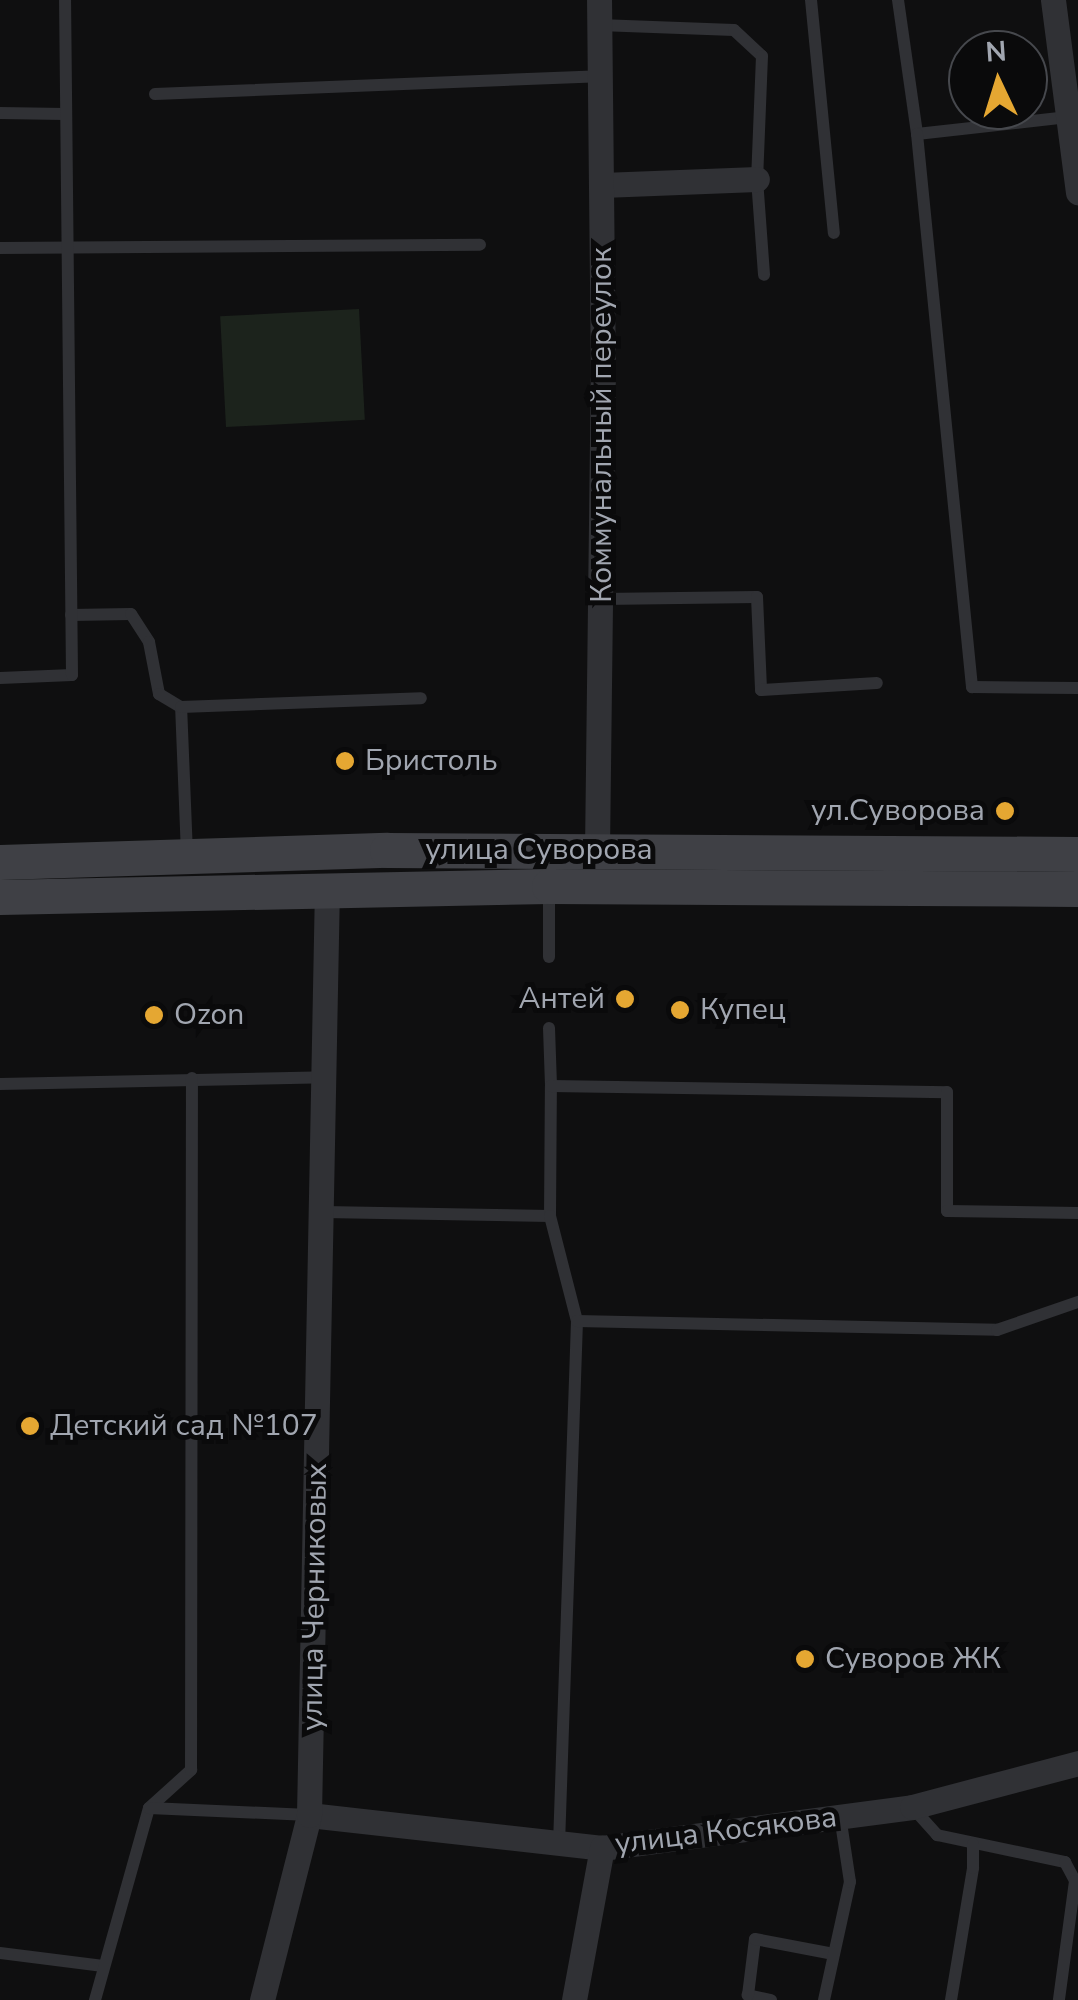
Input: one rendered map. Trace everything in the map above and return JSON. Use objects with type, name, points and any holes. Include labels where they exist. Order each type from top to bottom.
[{"type":"main road","name":"улица Суворова","points":[[0,862],[597,850],[1078,854]]},
{"type":"main road","name":"улица Суворова","points":[[0,897],[548,886],[1078,890]]},
{"type":"street","points":[[1053,0],[1078,192]]},
{"type":"street","name":"Коммунальный переулок","points":[[597,850],[602,599],[599,12]]},
{"type":"street","points":[[602,184],[757,178]]},
{"type":"street","name":"улица Черниковых","points":[[262,2000],[310,1815],[327,889]]},
{"type":"street","name":"улица Косякова","points":[[310,1815],[602,1848],[912,1807],[1078,1762]]},
{"type":"street","points":[[574,2000],[602,1848]]},
{"type":"lane","points":[[0,678],[72,675],[64,0]]},
{"type":"lane","points":[[811,0],[834,233]]},
{"type":"lane","points":[[898,0],[917,134],[972,686],[1078,688]]},
{"type":"lane","points":[[599,12],[734,30],[762,56],[757,178],[764,275]]},
{"type":"lane","points":[[155,94],[599,76]]},
{"type":"lane","points":[[0,113],[66,114]]},
{"type":"lane","points":[[917,134],[1068,117]]},
{"type":"lane","points":[[0,248],[480,245]]},
{"type":"lane","points":[[602,599],[757,597],[761,690],[878,683]]},
{"type":"lane","points":[[71,615],[131,614],[149,642],[159,694],[181,707],[421,698]]},
{"type":"lane","points":[[181,707],[187,856]]},
{"type":"lane","points":[[548,886],[549,957]]},
{"type":"lane","points":[[549,1028],[550,1216],[577,1322],[559,1843]]},
{"type":"lane","points":[[95,2000],[149,1808],[190,1770],[192,1078]]},
{"type":"lane","points":[[0,1084],[326,1078]]},
{"type":"lane","points":[[551,1086],[947,1092],[948,1211],[1078,1213]]},
{"type":"lane","points":[[324,1212],[550,1216]]},
{"type":"lane","points":[[577,1322],[998,1330],[1078,1302]]},
{"type":"lane","points":[[912,1807],[937,1835],[1065,1862],[1076,1882],[1058,2000]]},
{"type":"lane","points":[[149,1808],[310,1815]]},
{"type":"lane","points":[[824,2000],[850,1882],[840,1816]]},
{"type":"lane","points":[[951,2000],[973,1868],[972,1844]]},
{"type":"lane","points":[[772,2000],[748,1995],[755,1938],[834,1954]]},
{"type":"lane","points":[[0,1953],[103,1966]]},
{"type":"shaded area","points":[[359,309],[365,420],[226,427],[220,316]]},
{"type":"place","name":"Бристоль","points":[[345,761]]},
{"type":"place","name":"ул.Суворова","points":[[1005,811]]},
{"type":"place","name":"Антей","points":[[625,999]]},
{"type":"place","name":"Купец","points":[[680,1010]]},
{"type":"place","name":"Ozon","points":[[154,1015]]},
{"type":"place","name":"Детский сад №107","points":[[30,1426]]},
{"type":"place","name":"Суворов ЖК","points":[[805,1659]]}]
